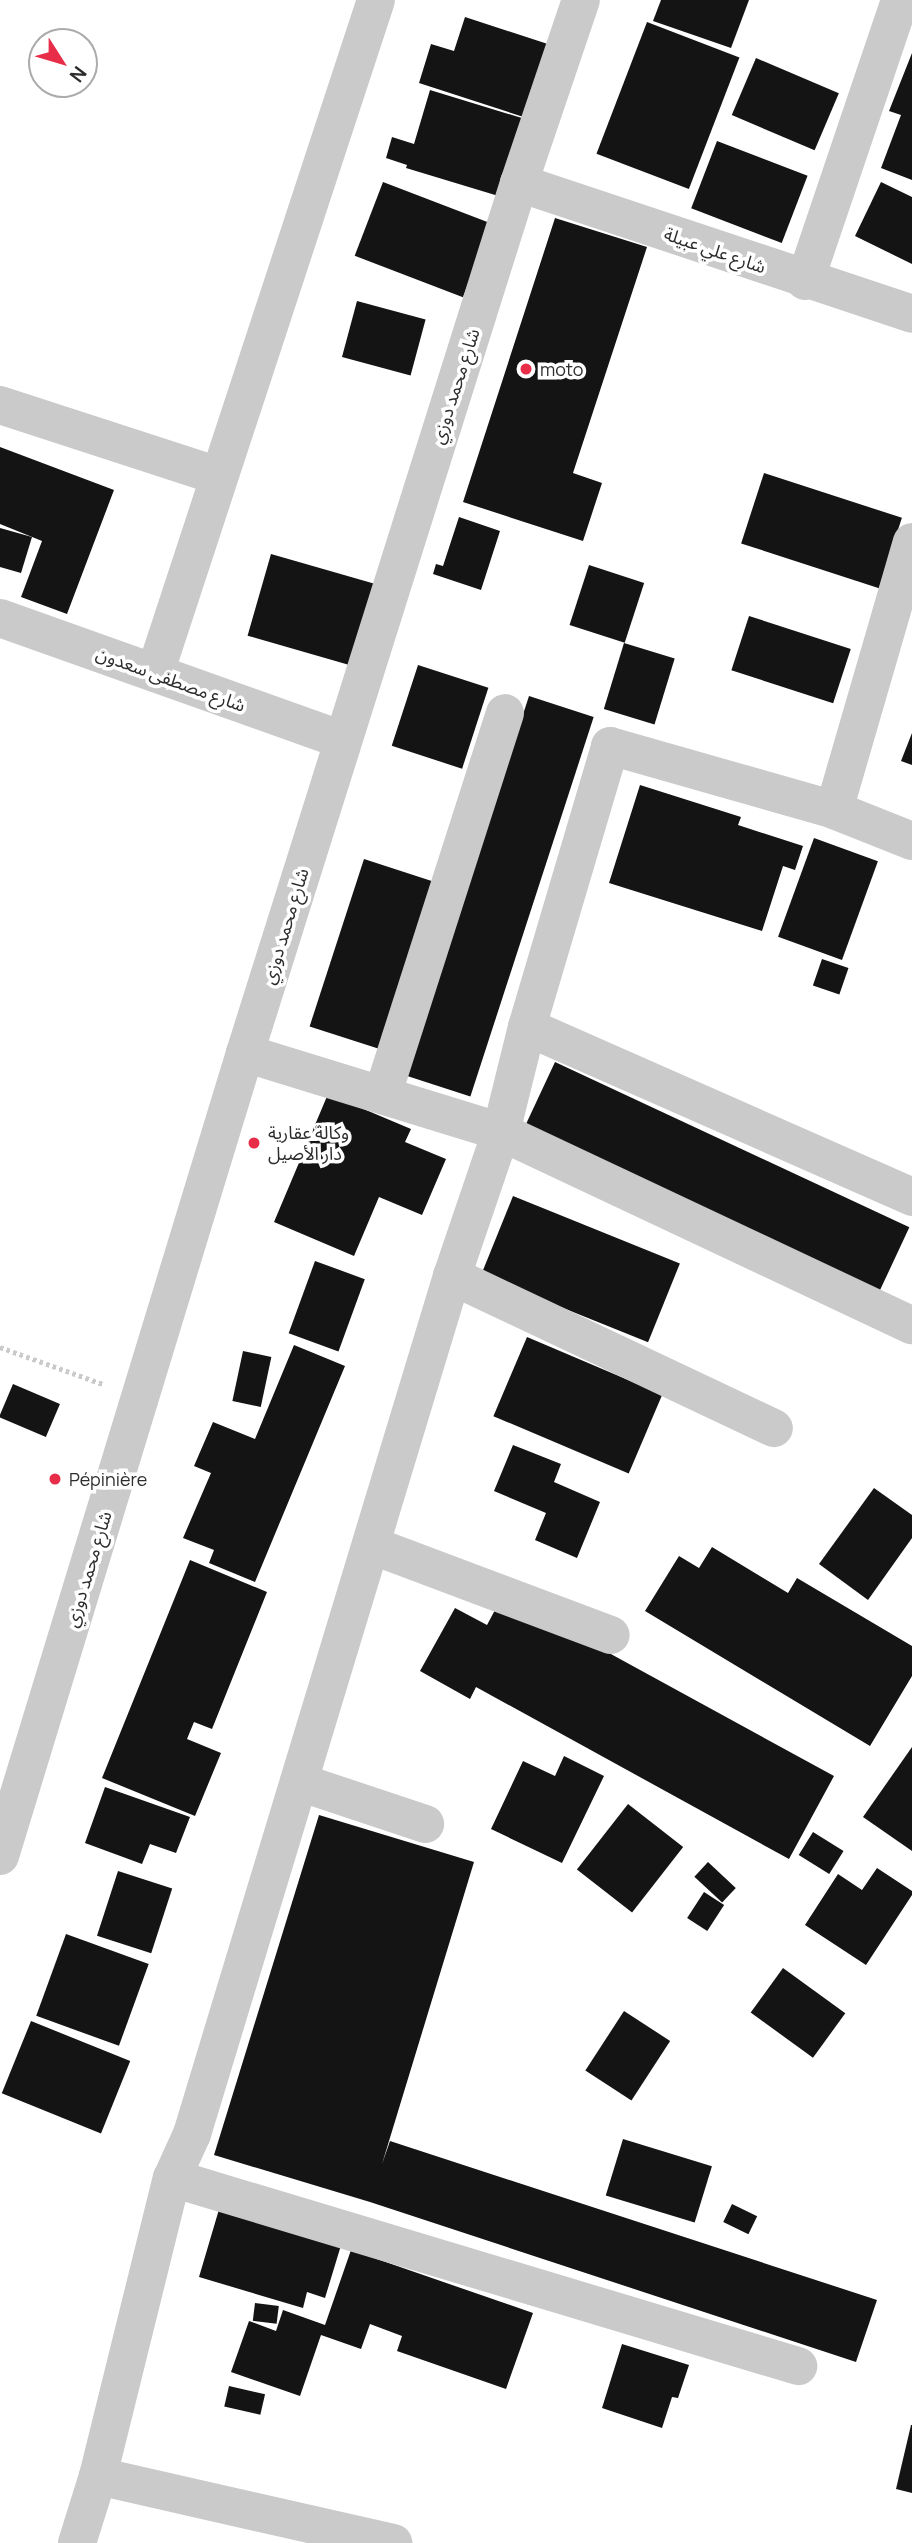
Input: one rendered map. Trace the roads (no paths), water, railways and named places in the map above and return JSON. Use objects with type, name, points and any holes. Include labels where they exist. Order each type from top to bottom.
[{"type":"street","points":[[155,673],[376,0]]},
{"type":"street","name":"شارع محمد دوزي","points":[[0,1856],[245,1053],[519,183],[581,0]]},
{"type":"street","points":[[806,281],[900,0]]},
{"type":"street","name":"شارع علي عبيلة","points":[[519,183],[806,281],[912,314]]},
{"type":"street","points":[[0,405],[219,476]]},
{"type":"street","points":[[834,810],[912,542]]},
{"type":"street","name":"شارع مصطفى سعدون","points":[[0,618],[343,740]]},
{"type":"street","points":[[383,1093],[505,713]]},
{"type":"street","points":[[77,2543],[98,2476],[172,2178],[191,2134],[452,1276],[501,1132],[527,1027],[610,746],[834,810],[912,841]]},
{"type":"street","points":[[527,1027],[912,1197]]},
{"type":"street","points":[[245,1053],[383,1093],[501,1132],[912,1325]]},
{"type":"street","points":[[452,1276],[774,1428]]},
{"type":"street","points":[[370,1545],[611,1634]]},
{"type":"street","points":[[299,1782],[425,1824]]},
{"type":"street","points":[[172,2178],[798,2366]]},
{"type":"street","points":[[98,2476],[394,2543]]},
{"type":"place","name":"moto","points":[[526,369]]},
{"type":"place","name":"وكالة عقارية دار الأصيل","points":[[254,1143]]},
{"type":"place","name":"Pépinière","points":[[55,1479]]}]
